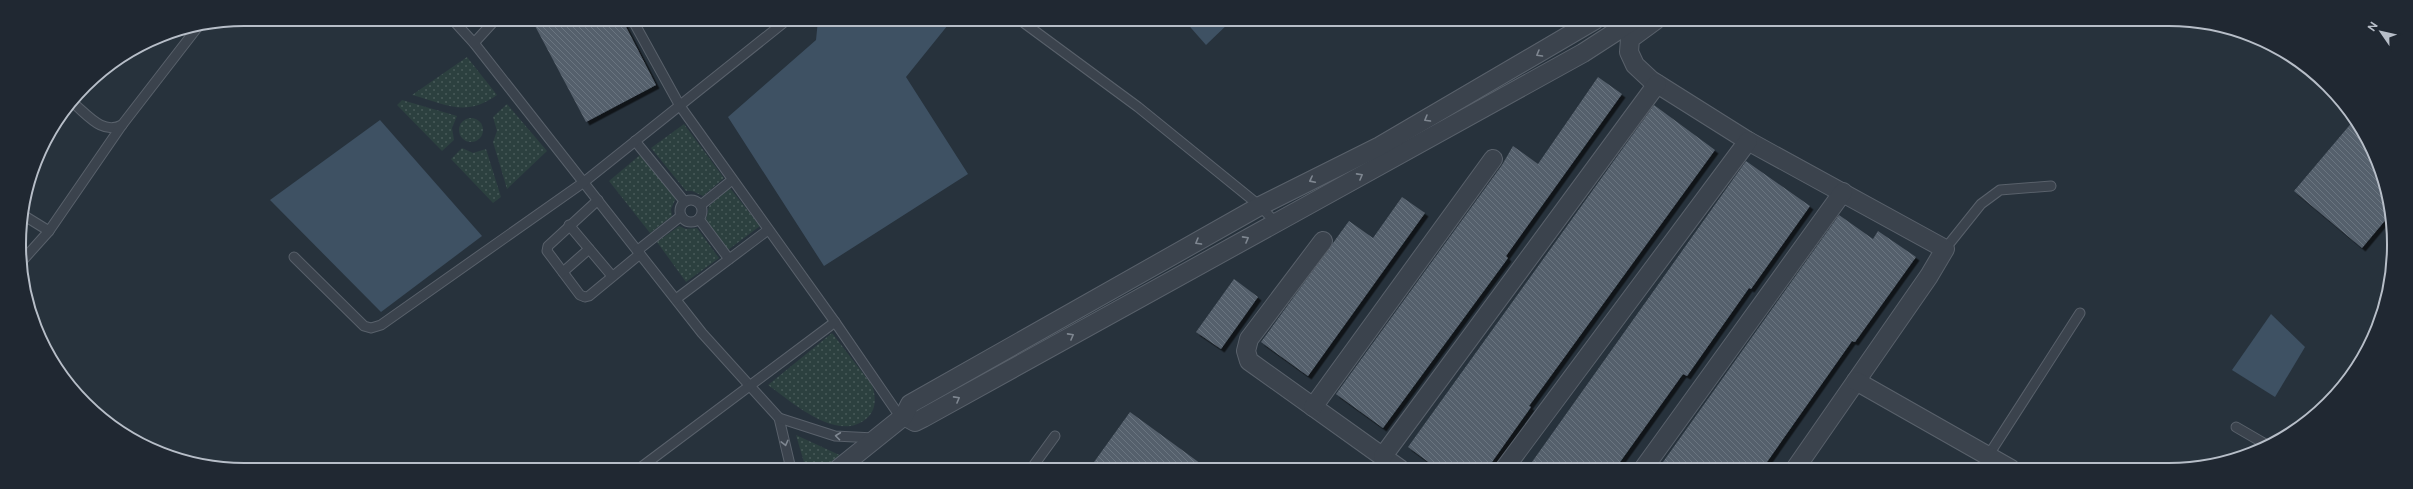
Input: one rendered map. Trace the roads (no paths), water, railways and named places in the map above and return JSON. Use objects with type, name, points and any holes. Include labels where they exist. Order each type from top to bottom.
[{"type":"street","points":[[844,463],[903,417],[910,404],[1260,206],[1380,146],[1585,26]]},
{"type":"street","points":[[903,417],[915,422],[923,418],[1583,53],[1625,26]]},
{"type":"street","points":[[1648,26],[1630,39],[1629,52],[1634,65],[1657,84],[1748,141],[1945,249],[1929,276],[1799,463]]},
{"type":"street","points":[[1573,34],[1583,53]]},
{"type":"street","points":[[1383,456],[1657,84]]},
{"type":"street","points":[[1508,463],[1748,141]]},
{"type":"street","points":[[1313,407],[1493,159]]},
{"type":"street","points":[[1647,463],[1843,192]]},
{"type":"street","points":[[1323,241],[1249,338],[1246,351],[1249,361],[1392,463]]},
{"type":"street","points":[[1856,381],[1985,463]]},
{"type":"lane","points":[[458,26],[474,43],[702,333],[779,418],[835,436],[877,438]]},
{"type":"lane","points":[[474,43],[490,26]]},
{"type":"lane","points":[[636,26],[680,106],[903,417]]},
{"type":"lane","points":[[294,257],[364,326],[371,328],[381,325],[584,182],[780,26]]},
{"type":"lane","points":[[1028,26],[1138,107],[1260,206],[1276,223]]},
{"type":"lane","points":[[26,257],[49,231],[122,125],[194,32]]},
{"type":"lane","points":[[76,105],[104,128],[114,129],[122,125]]},
{"type":"lane","points":[[635,141],[684,201]]},
{"type":"lane","points":[[701,205],[732,180]]},
{"type":"lane","points":[[1945,249],[1982,204],[2000,190],[2051,186]]},
{"type":"lane","points":[[691,199],[701,205],[702,212],[699,219],[690,222],[681,216],[680,207],[684,201],[691,199]]},
{"type":"lane","points":[[598,200],[569,225],[548,246],[548,251],[563,272],[580,295],[585,297],[612,276],[681,216]]},
{"type":"lane","points":[[28,218],[49,231]]},
{"type":"lane","points":[[699,219],[729,259]]},
{"type":"lane","points":[[569,225],[612,276]]},
{"type":"lane","points":[[676,299],[768,230]]},
{"type":"lane","points":[[563,272],[589,249]]},
{"type":"lane","points":[[1985,463],[2080,313]]},
{"type":"lane","points":[[647,463],[835,322]]},
{"type":"lane","points":[[779,418],[790,463]]},
{"type":"lane","points":[[2236,427],[2261,442]]},
{"type":"lane","points":[[1035,463],[1055,436]]},
{"type":"water","points":[[817,26],[947,26],[906,77],[968,174],[824,266],[728,117],[816,40]]},
{"type":"water","points":[[1189,26],[1226,26],[1206,45]]},
{"type":"water","points":[[380,120],[482,236],[381,312],[270,200]]},
{"type":"water","points":[[2271,314],[2305,347],[2275,397],[2232,370]]}]
